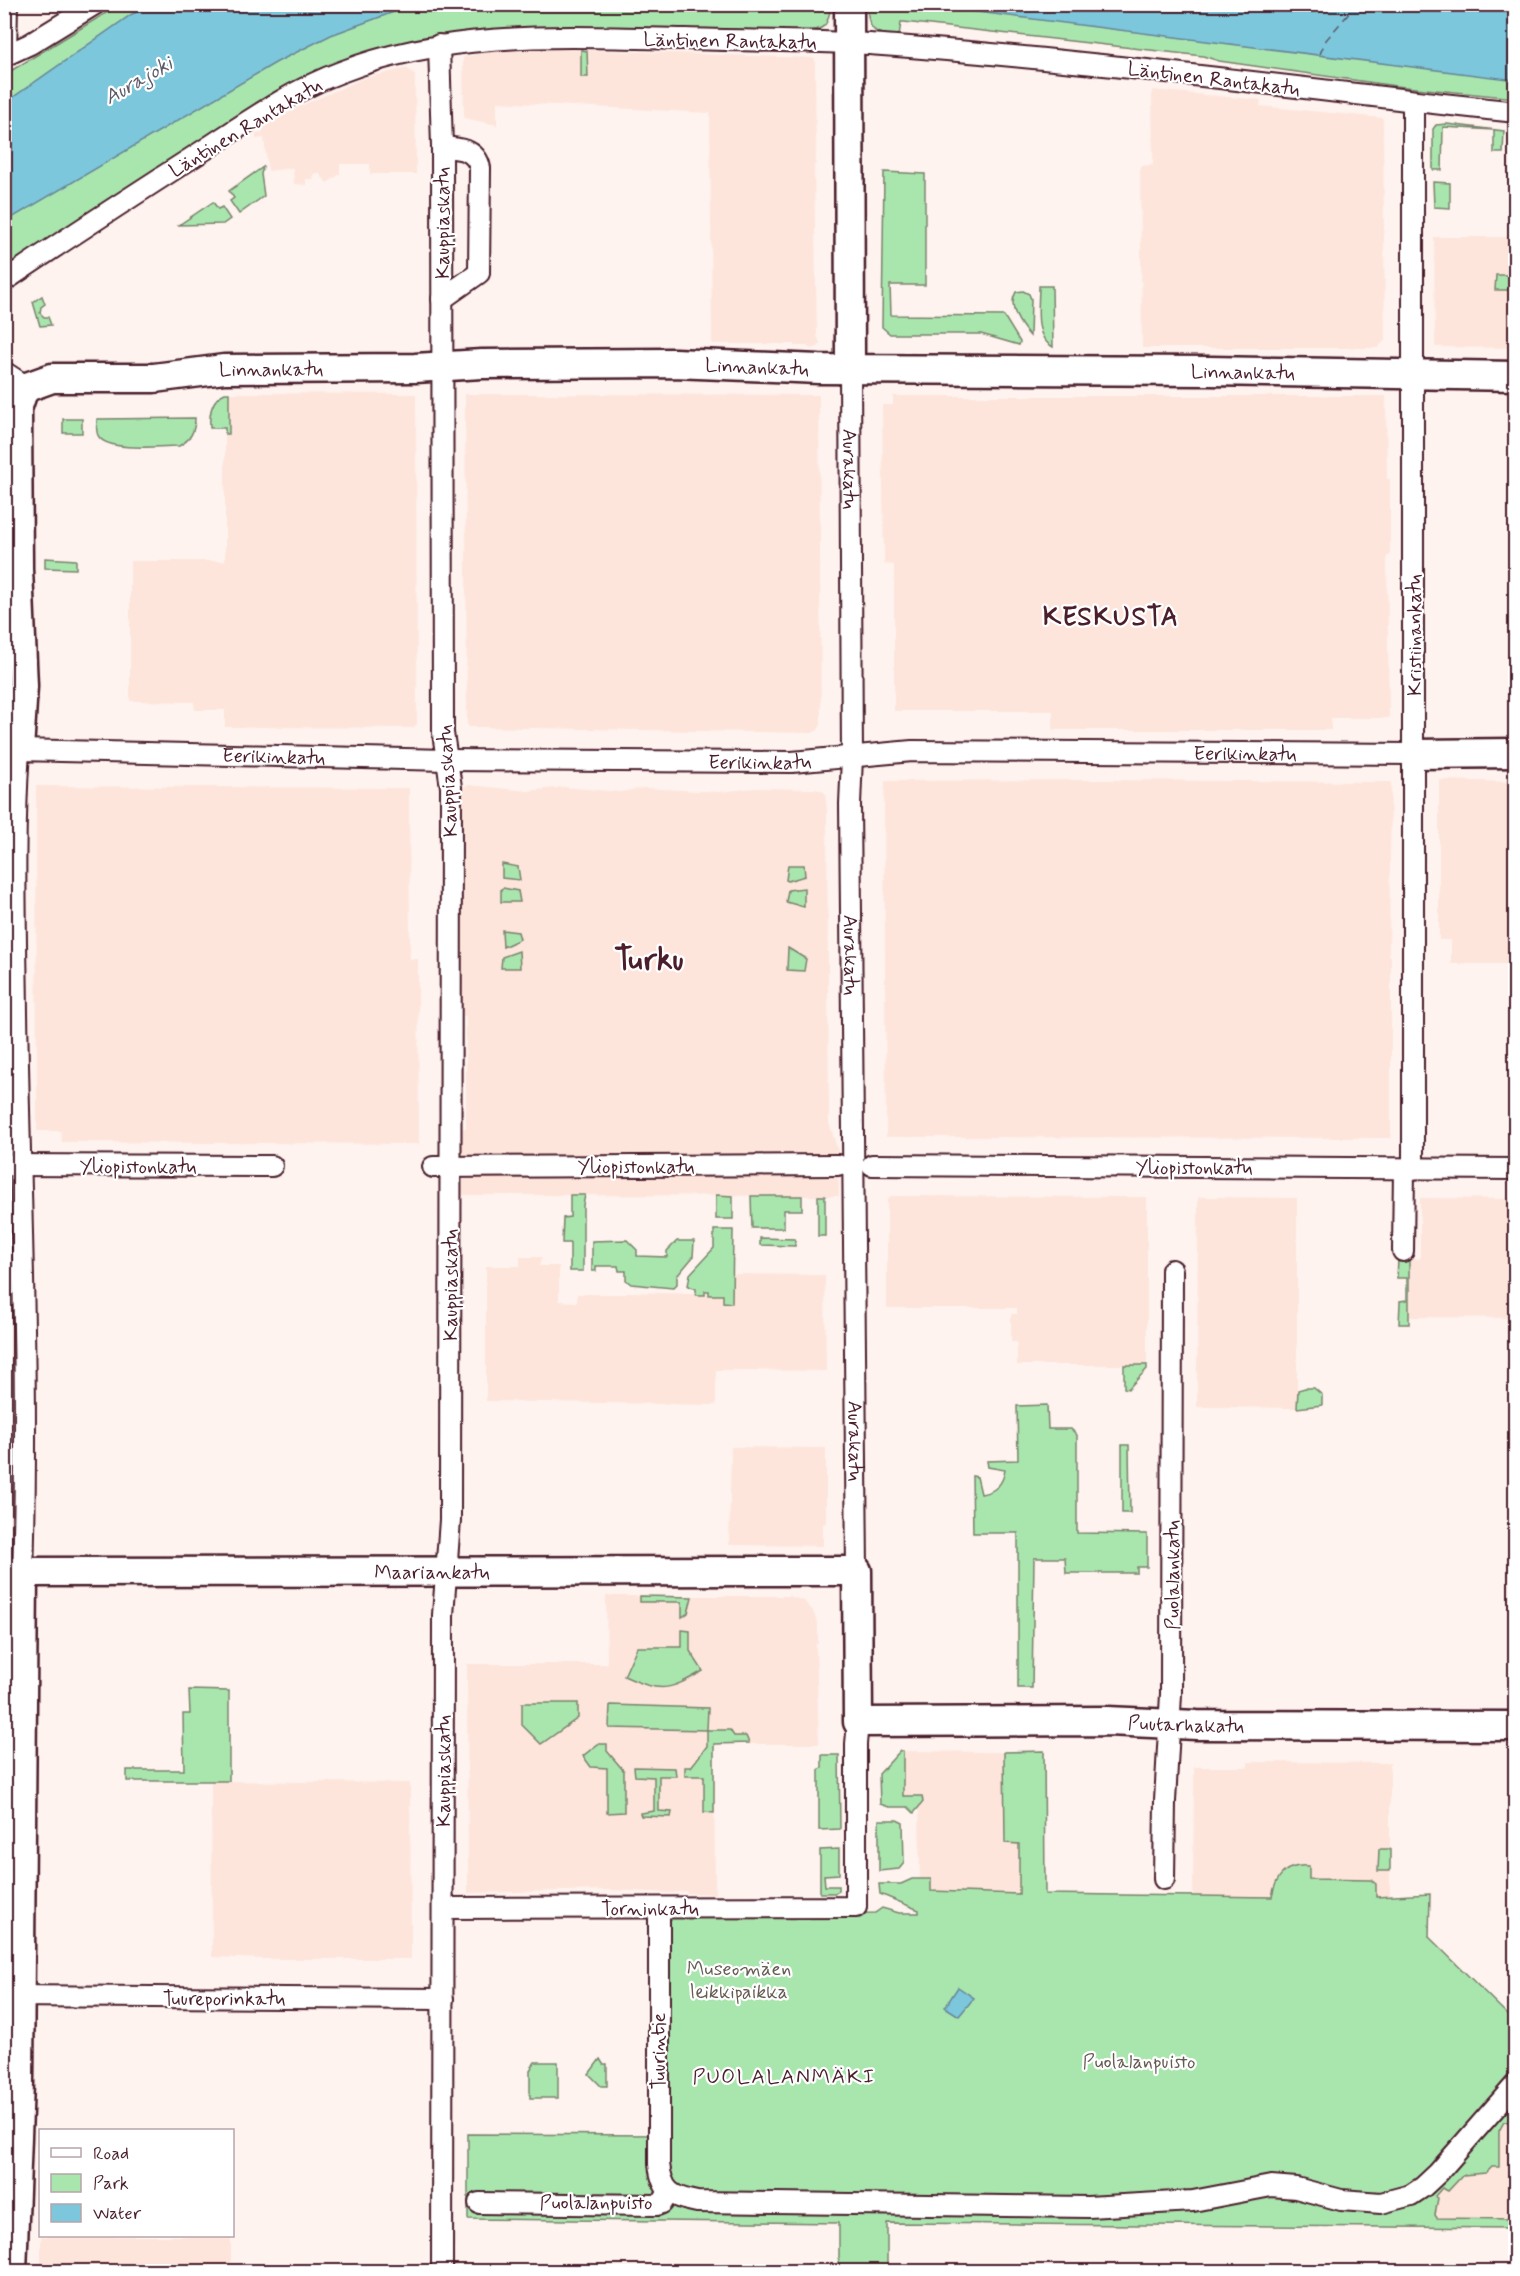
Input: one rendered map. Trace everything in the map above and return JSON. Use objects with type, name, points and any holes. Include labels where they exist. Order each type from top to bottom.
[{"type":"street","points":[[7,4],[5,56],[30,44],[96,4]]},
{"type":"street","name":"Aurakatu","points":[[849,4],[852,757],[850,804],[858,1722],[856,1907]]},
{"type":"street","name":"Läntinen Rantakatu","points":[[4,280],[254,117],[302,90],[338,72],[368,62],[439,45],[513,39],[576,38],[848,44],[1141,68],[1413,102],[1515,112]]},
{"type":"street","name":"Kauppiaskatu","points":[[439,45],[442,147],[443,724],[450,786],[441,1167],[451,1389],[450,1520],[443,1615],[442,2271]]},
{"type":"street","name":"Kristiinankatu","points":[[1403,1251],[1408,1169],[1413,1137],[1413,102]]},
{"type":"street","name":"Kauppiaskatu","points":[[442,147],[467,151],[478,160],[480,168],[479,273],[442,299]]},
{"type":"street","name":"Linnankatu","points":[[16,380],[154,378],[224,369],[674,363],[850,369],[1245,371],[1515,376]]},
{"type":"street","points":[[12,2271],[19,2083],[12,1997],[14,1572],[24,1287],[12,1166],[16,788],[12,750],[23,686],[18,569],[17,409],[22,394],[16,380]]},
{"type":"street","name":"Eerikinkatu","points":[[12,750],[447,760],[800,762],[912,751],[1515,753]]},
{"type":"street","name":"Yliopistonkatu","points":[[441,1167],[838,1165]]},
{"type":"street","name":"Yliopistonkatu","points":[[872,1165],[1515,1169]]},
{"type":"street","name":"Yliopistonkatu","points":[[12,1166],[272,1166]]},
{"type":"street","name":"Puolalankatu","points":[[1164,1879],[1165,1801],[1170,1724],[1172,1270]]},
{"type":"street","name":"Maariankatu","points":[[14,1572],[857,1571]]},
{"type":"street","name":"Puutarhakatu","points":[[858,1722],[1107,1720],[1170,1724],[1515,1726]]},
{"type":"street","name":"Torninkatu","points":[[444,1908],[856,1907]]},
{"type":"street","name":"Tuurintie","points":[[659,1908],[659,2164],[661,2180],[669,2192]]},
{"type":"street","name":"Tuureporinkatu","points":[[12,1997],[443,1999]]},
{"type":"street","name":"Puolalanpuisto","points":[[479,2203],[657,2205],[662,2203],[669,2192],[681,2199],[697,2202],[1088,2207],[1193,2201],[1271,2186],[1296,2188],[1341,2200],[1381,2203],[1411,2195],[1423,2187],[1438,2173],[1515,2084]]},
{"type":"shaded area","points":[[557,49],[815,58],[816,164],[814,165],[817,336],[820,343],[818,347],[811,349],[807,346],[794,346],[794,344],[712,344],[710,113],[497,102],[497,125],[464,118],[463,57],[487,52]]},
{"type":"shaded area","points":[[407,68],[415,75],[416,174],[370,174],[370,164],[340,164],[340,174],[327,183],[319,173],[313,174],[314,179],[306,179],[306,185],[294,184],[293,168],[268,171],[264,138],[256,139],[256,134],[263,133],[262,128],[305,104],[364,78]]},
{"type":"shaded area","points":[[1152,90],[1261,100],[1260,106],[1383,118],[1385,340],[1378,348],[1142,348],[1140,166],[1153,165]]},
{"type":"shaded area","points":[[1434,237],[1515,237],[1515,348],[1435,347]]},
{"type":"shaded area","points":[[229,393],[416,394],[417,724],[413,728],[225,727],[225,710],[195,710],[194,702],[130,701],[130,561],[225,561],[225,434],[229,434]]},
{"type":"shaded area","points":[[465,394],[819,395],[821,725],[818,730],[812,733],[469,727],[467,724]]},
{"type":"shaded area","points":[[893,396],[1386,396],[1387,479],[1390,479],[1390,556],[1387,556],[1389,718],[1331,718],[1331,730],[1053,730],[1053,711],[894,711],[894,565],[884,564],[882,405],[893,405]]},
{"type":"shaded area","points":[[1439,780],[1515,782],[1515,964],[1451,964],[1451,940],[1439,940]]},
{"type":"shaded area","points":[[885,781],[1391,782],[1389,955],[1391,956],[1391,1138],[886,1137]]},
{"type":"shaded area","points":[[469,785],[528,791],[564,787],[620,792],[643,788],[719,792],[755,788],[814,789],[825,793],[829,1123],[838,1151],[839,1196],[458,1195],[458,1129],[466,1128],[466,1016],[458,1016],[458,791]]},
{"type":"shaded area","points":[[36,786],[409,788],[410,959],[418,959],[419,1144],[62,1142],[61,1131],[37,1131]]},
{"type":"shaded area","points":[[891,1196],[1147,1197],[1147,1365],[1017,1365],[1017,1342],[1011,1342],[1011,1314],[1017,1314],[1017,1308],[887,1308],[887,1200]]},
{"type":"shaded area","points":[[1198,1197],[1297,1198],[1297,1408],[1197,1407]]},
{"type":"shaded area","points":[[1420,1198],[1515,1199],[1515,1318],[1409,1317],[1409,1259],[1420,1259]]},
{"type":"shaded area","points":[[520,1257],[542,1257],[539,1266],[559,1266],[559,1301],[577,1302],[577,1294],[626,1294],[628,1292],[732,1295],[733,1274],[825,1275],[826,1371],[716,1370],[716,1405],[486,1401],[486,1266],[520,1266]]},
{"type":"shaded area","points":[[731,1447],[826,1448],[826,1523],[823,1524],[823,1546],[729,1545]]},
{"type":"shaded area","points":[[606,1596],[789,1596],[804,1601],[813,1611],[818,1625],[818,1644],[816,1644],[819,1744],[714,1744],[715,1894],[687,1893],[686,1891],[672,1893],[609,1890],[468,1893],[467,1664],[607,1664]]},
{"type":"shaded area","points":[[899,1751],[1004,1752],[1005,1843],[1019,1844],[1019,1894],[920,1893],[919,1797],[900,1797]]},
{"type":"shaded area","points":[[1248,1762],[1390,1763],[1390,1897],[1193,1897],[1194,1767],[1248,1767]]},
{"type":"shaded area","points":[[211,1781],[410,1783],[411,1959],[212,1957]]},
{"type":"shaded area","points":[[1515,2104],[1515,2228],[1408,2228],[1439,2192]]},
{"type":"shaded area","points":[[41,2237],[231,2237],[231,2271],[41,2271]]},
{"type":"green space","points":[[119,5],[831,5],[824,26],[816,30],[803,31],[802,36],[412,42],[375,50],[303,80],[5,269],[4,75]]},
{"type":"green space","points":[[867,5],[1515,5],[1515,98],[1396,86],[1219,61],[1203,56],[904,22],[901,22],[899,36],[890,35],[874,30],[869,21]]},
{"type":"green space","points":[[581,50],[587,51],[588,77],[581,77]]},
{"type":"green space","points":[[1447,124],[1504,131],[1503,153],[1494,153],[1494,130],[1443,127],[1442,170],[1433,170],[1433,129],[1436,125]]},
{"type":"green space","points":[[263,167],[261,174],[264,196],[239,214],[230,201],[234,198],[229,191]]},
{"type":"green space","points":[[884,172],[925,174],[925,285],[890,285],[891,315],[1004,316],[1020,342],[1019,345],[981,334],[890,334],[882,327]]},
{"type":"green space","points":[[1433,182],[1450,183],[1450,208],[1434,207]]},
{"type":"green space","points":[[213,202],[218,209],[222,207],[230,219],[223,224],[179,225]]},
{"type":"green space","points":[[1509,237],[1515,237],[1515,290],[1495,290],[1496,275],[1509,275]]},
{"type":"green space","points":[[1039,286],[1052,286],[1053,347],[1042,336],[1040,329]]},
{"type":"green space","points":[[1023,291],[1029,294],[1031,299],[1030,336],[1019,321],[1013,303],[1016,292]]},
{"type":"green space","points":[[42,296],[45,304],[41,307],[40,313],[48,317],[51,325],[40,326],[33,302]]},
{"type":"green space","points":[[225,393],[229,393],[229,434],[225,434],[225,428],[210,428],[214,403]]},
{"type":"green space","points":[[195,418],[191,435],[179,446],[114,445],[105,442],[99,437],[97,431],[97,419]]},
{"type":"green space","points":[[63,419],[82,419],[82,433],[63,433]]},
{"type":"green space","points":[[45,558],[76,560],[76,569],[45,568]]},
{"type":"green space","points":[[502,864],[518,867],[520,880],[502,878]]},
{"type":"green space","points":[[788,865],[804,865],[805,876],[786,880]]},
{"type":"green space","points":[[804,888],[804,907],[786,902],[788,890]]},
{"type":"green space","points":[[501,889],[518,891],[520,902],[501,902]]},
{"type":"green space","points":[[502,930],[518,932],[520,939],[503,947]]},
{"type":"green space","points":[[788,948],[806,959],[804,971],[787,970]]},
{"type":"green space","points":[[519,951],[520,968],[501,968],[502,957]]},
{"type":"green space","points":[[570,1195],[585,1195],[583,1271],[570,1271],[570,1243],[562,1243],[563,1218],[570,1217]]},
{"type":"green space","points":[[716,1195],[733,1196],[733,1219],[716,1219]]},
{"type":"green space","points":[[751,1196],[802,1196],[802,1210],[784,1210],[784,1228],[752,1228]]},
{"type":"green space","points":[[818,1196],[825,1196],[825,1236],[818,1236]]},
{"type":"green space","points":[[714,1230],[733,1230],[732,1303],[723,1302],[723,1295],[709,1295],[709,1291],[705,1291],[705,1295],[696,1295],[696,1289],[688,1286],[690,1274],[714,1248]]},
{"type":"green space","points":[[760,1238],[795,1239],[795,1246],[760,1245]]},
{"type":"green space","points":[[627,1240],[637,1250],[637,1256],[667,1257],[667,1251],[677,1241],[694,1241],[693,1257],[677,1276],[677,1284],[673,1288],[631,1284],[626,1280],[626,1271],[619,1271],[618,1266],[596,1266],[596,1271],[592,1271],[592,1241]]},
{"type":"green space","points":[[1398,1259],[1409,1259],[1409,1324],[1399,1324],[1400,1301],[1407,1300],[1407,1278],[1397,1278]]},
{"type":"green space","points":[[1124,1365],[1147,1365],[1147,1369],[1128,1389],[1124,1388]]},
{"type":"green space","points":[[1314,1388],[1322,1395],[1322,1405],[1297,1408],[1298,1390]]},
{"type":"green space","points":[[1047,1405],[1048,1429],[1071,1429],[1077,1435],[1077,1533],[1147,1534],[1147,1567],[1137,1567],[1137,1573],[1066,1573],[1065,1558],[1034,1558],[1032,1688],[1018,1688],[1018,1533],[973,1533],[972,1476],[977,1477],[981,1494],[998,1486],[1005,1470],[988,1467],[987,1461],[1018,1460],[1017,1406]]},
{"type":"green space","points":[[1122,1445],[1129,1445],[1130,1513],[1122,1513]]},
{"type":"green space","points":[[640,1596],[692,1597],[688,1613],[682,1617],[682,1602],[640,1602]]},
{"type":"green space","points":[[682,1630],[690,1631],[690,1651],[703,1671],[681,1683],[665,1687],[647,1685],[624,1676],[637,1647],[682,1647]]},
{"type":"green space","points":[[189,1690],[229,1691],[229,1781],[127,1781],[127,1770],[184,1770],[183,1714],[190,1714]]},
{"type":"green space","points":[[522,1703],[578,1703],[578,1718],[541,1744],[522,1725]]},
{"type":"green space","points":[[610,1705],[708,1708],[707,1730],[609,1728]]},
{"type":"green space","points":[[707,1730],[730,1730],[734,1736],[746,1736],[749,1743],[714,1744],[714,1813],[704,1812],[704,1776],[685,1776],[685,1767],[691,1767],[707,1746]]},
{"type":"green space","points":[[598,1744],[607,1744],[607,1751],[624,1771],[624,1812],[607,1813],[607,1768],[591,1767],[583,1756]]},
{"type":"green space","points":[[900,1751],[903,1751],[903,1796],[922,1796],[923,1802],[914,1813],[908,1807],[889,1807],[880,1804],[879,1774]]},
{"type":"green space","name":"Puolalanpuisto","points":[[1044,1751],[1045,1894],[1272,1897],[1276,1883],[1283,1873],[1294,1867],[1309,1866],[1309,1879],[1371,1880],[1376,1884],[1376,1897],[1430,1894],[1429,1937],[1515,2022],[1515,2121],[1504,2122],[1499,2131],[1499,2167],[1492,2167],[1486,2173],[1463,2175],[1448,2191],[1442,2188],[1435,2196],[1438,2198],[1435,2215],[1437,2218],[1515,2219],[1515,2228],[887,2223],[887,2271],[839,2271],[839,2223],[468,2219],[468,2134],[665,2135],[668,1919],[670,1916],[875,1913],[882,1908],[899,1913],[919,1913],[919,1910],[880,1894],[879,1884],[901,1884],[912,1879],[931,1879],[931,1891],[1019,1894],[1019,1844],[1005,1843],[1004,1752]]},
{"type":"green space","points":[[822,1755],[839,1755],[840,1829],[819,1830],[819,1769],[822,1768]]},
{"type":"green space","points":[[634,1767],[675,1768],[676,1776],[659,1776],[659,1811],[672,1812],[671,1817],[641,1816],[640,1813],[654,1811],[654,1777],[635,1776]]},
{"type":"green space","points":[[879,1820],[897,1820],[903,1823],[904,1863],[899,1869],[879,1871]]},
{"type":"green space","points":[[839,1849],[839,1874],[824,1875],[825,1886],[839,1886],[839,1891],[820,1893],[820,1850]]},
{"type":"green space","points":[[1379,1849],[1390,1849],[1390,1871],[1378,1871]]},
{"type":"green space","points":[[600,2059],[603,2064],[607,2064],[607,2086],[601,2086],[589,2074]]},
{"type":"green space","points":[[535,2062],[558,2062],[558,2098],[530,2098],[530,2070]]},
{"type":"water","name":"Aurajoki","points":[[155,5],[413,5],[331,35],[277,62],[5,222],[5,103],[132,14]]},
{"type":"water","points":[[922,5],[1515,5],[1515,80]]},
{"type":"water","points":[[958,1987],[974,1998],[959,2016],[945,2007]]},
{"type":"ferry route","points":[[1320,54],[1326,40],[1357,4]]},
{"type":"ferry route","points":[[1505,4],[1516,5]]},
{"type":"district","name":"KESKUSTA","points":[[1111,616]]},
{"type":"district","name":"Turku","points":[[649,958]]},
{"type":"district","name":"PUOLALANMÄKI","points":[[784,2076]]},
{"type":"park label","name":"Museomäen leikkipaikka","points":[[739,1980]]}]
